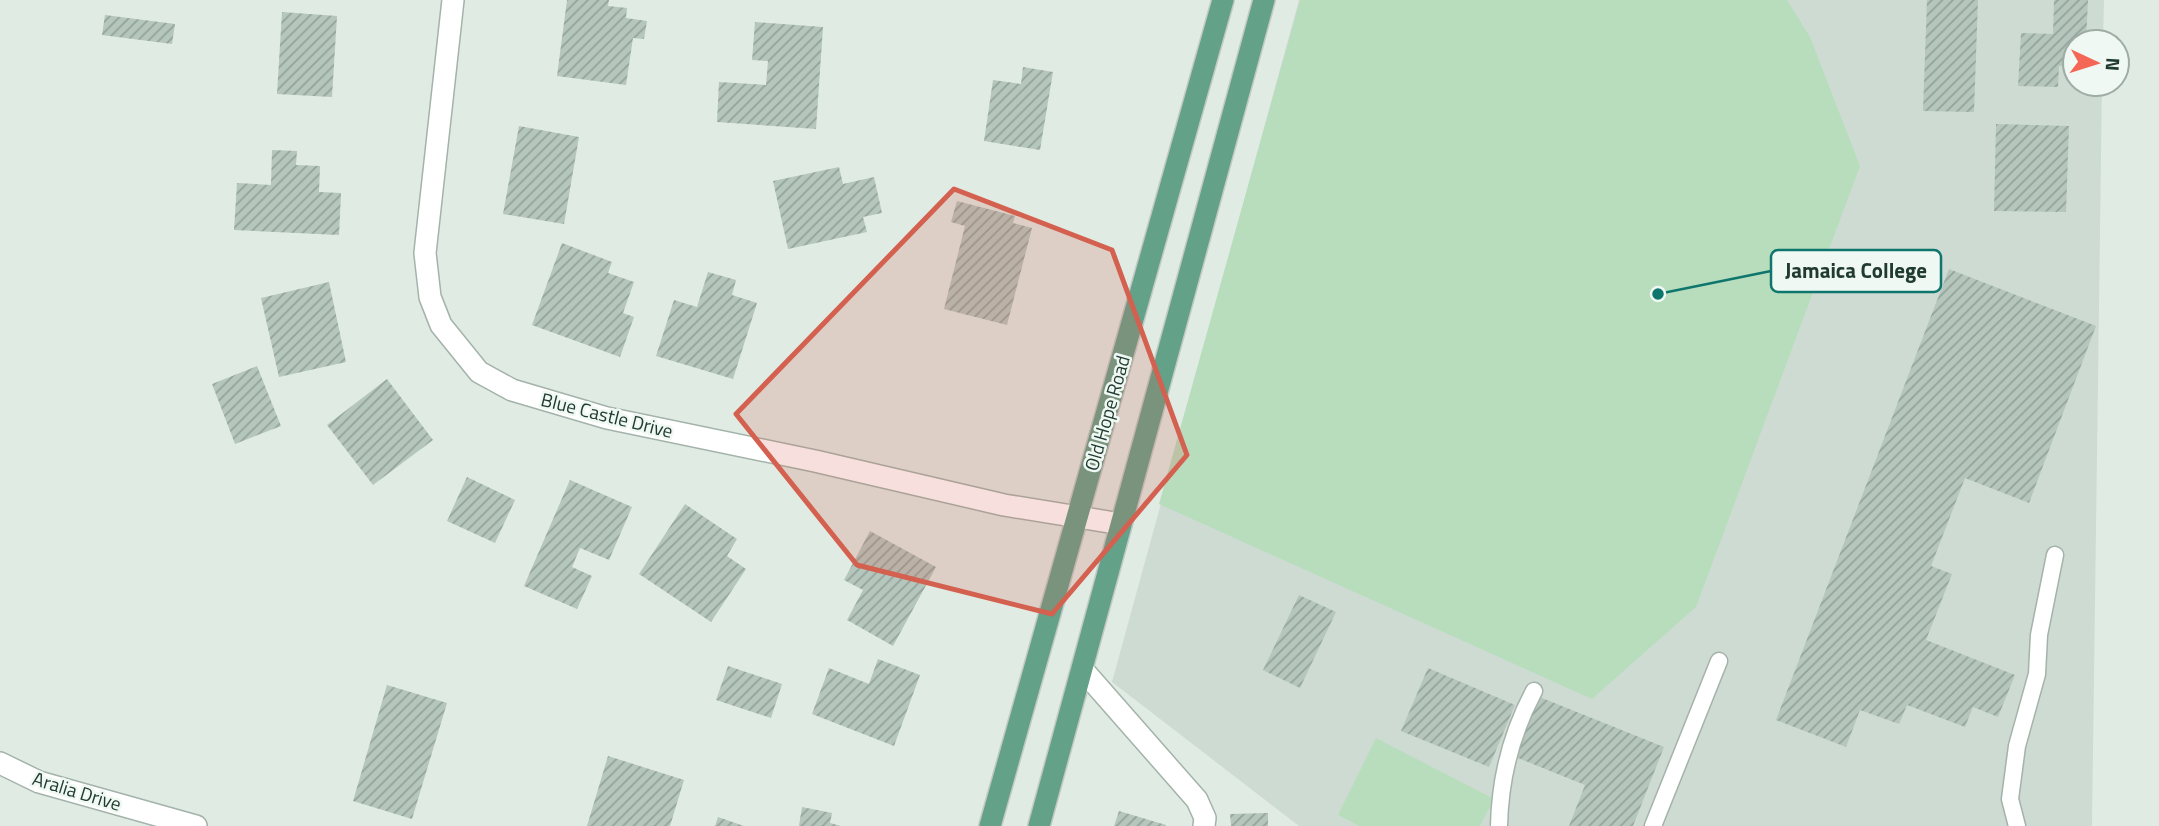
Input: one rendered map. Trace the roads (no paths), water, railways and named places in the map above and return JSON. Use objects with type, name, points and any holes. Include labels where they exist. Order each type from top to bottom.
[{"type":"main road","name":"Old Hope Road","points":[[990,826],[1223,0]]},
{"type":"main road","points":[[1039,826],[1264,0]]},
{"type":"street","name":"Blue Castle Drive","points":[[453,0],[425,253],[430,297],[441,325],[479,372],[512,390],[607,418],[815,461],[1004,505],[1121,524]]},
{"type":"street","points":[[1082,669],[1197,800],[1205,818],[1204,826]]},
{"type":"street","name":"Aralia Drive","points":[[0,763],[39,782],[170,822],[196,826]]},
{"type":"lane","points":[[2017,826],[2010,799],[2017,746],[2037,674],[2039,635],[2055,555]]},
{"type":"lane","points":[[1653,826],[1719,661]]},
{"type":"lane","points":[[1499,826],[1502,780],[1511,742],[1518,721],[1534,691]]},
{"type":"place","name":"Jamaica College","points":[[1658,294]]}]
